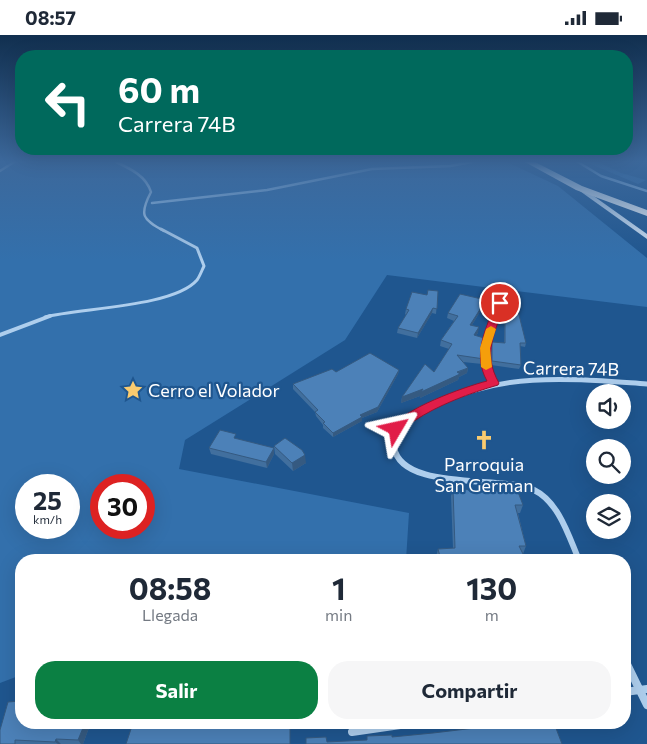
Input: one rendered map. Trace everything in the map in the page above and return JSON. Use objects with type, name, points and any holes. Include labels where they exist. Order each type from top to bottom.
[{"type":"highway","points":[[598,195],[647,213]]},
{"type":"main road","points":[[589,195],[647,237]]},
{"type":"street","points":[[494,383],[486,370],[485,348],[500,303]]},
{"type":"street","name":"Carrera 74B","points":[[576,554],[555,508],[537,491],[516,483],[451,481],[424,475],[404,464],[395,453],[393,442],[396,429],[411,417],[466,390],[494,383],[546,378],[647,384]]},
{"type":"street","points":[[631,670],[643,689],[647,705]]},
{"type":"street","points":[[352,731],[368,729]]},
{"type":"lane","points":[[0,335],[52,316],[140,303],[165,297],[188,289],[197,281],[204,262],[201,254],[197,249],[148,223],[144,217],[143,205],[150,195]]},
{"type":"shaded area","name":"Cerro el Volador","points":[[0,195],[569,195],[647,258],[647,307],[387,275],[345,340],[185,440],[179,469],[409,513],[406,554],[15,554],[15,677],[0,683]]},
{"type":"building","points":[[428,290],[438,291],[437,309],[433,308],[418,333],[398,328],[409,310],[406,309],[412,292],[427,295]]},
{"type":"building","points":[[460,294],[486,300],[470,325],[479,327],[474,335],[484,338],[484,359],[457,355],[468,368],[457,372],[460,374],[421,392],[423,389],[402,397],[425,364],[434,372],[452,344],[441,340],[458,316],[448,313]]},
{"type":"building","points":[[517,307],[526,343],[520,343],[521,365],[492,361],[492,342],[505,343],[505,308]]},
{"type":"building","points":[[370,353],[399,370],[378,407],[360,415],[362,417],[333,433],[315,412],[318,410],[293,384],[332,369],[336,372]]},
{"type":"building","points":[[220,430],[236,434],[234,438],[274,448],[266,462],[209,448]]},
{"type":"building","points":[[285,438],[302,450],[305,455],[292,463],[274,446]]},
{"type":"building","points":[[453,489],[518,492],[523,505],[515,505],[526,546],[519,546],[523,554],[439,554],[438,549],[455,548]]},
{"type":"building","points":[[15,701],[15,729],[83,729],[78,740],[56,739],[55,742],[15,740],[15,744],[0,744],[0,730],[8,702]]},
{"type":"building","points":[[131,729],[290,729],[290,744],[126,744]]},
{"type":"building","points":[[467,729],[556,729],[562,744],[306,744],[306,738],[326,737],[327,742],[367,740],[367,736],[392,735],[392,737]]},
{"type":"waterway","points":[[152,203],[222,195]]},
{"type":"slow traffic","points":[[486,367],[485,348],[491,329]]},
{"type":"place","name":"Cerro el Volador","points":[[133,390]]},
{"type":"place","name":"Parroquia San German","points":[[484,440]]},
{"type":"route","points":[[396,429],[411,417],[466,390],[494,383],[486,370],[485,348],[500,303]]}]
